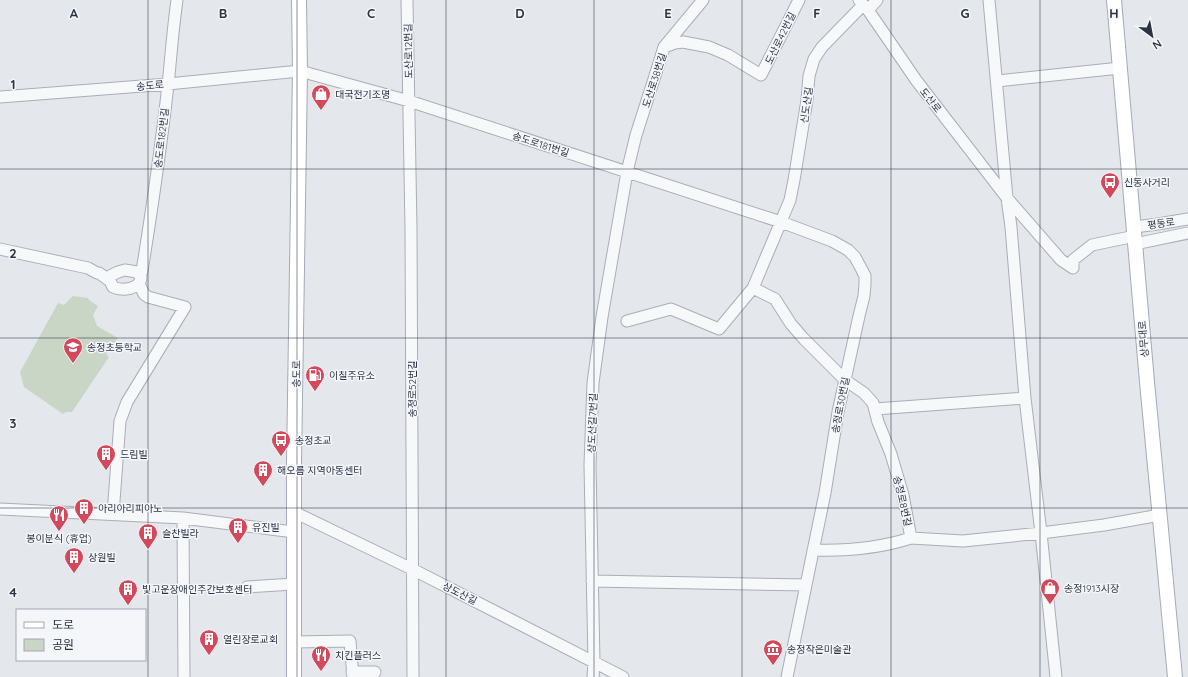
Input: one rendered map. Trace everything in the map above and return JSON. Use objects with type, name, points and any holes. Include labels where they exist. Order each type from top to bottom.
[{"type":"main road","name":"송도로","points":[[294,677],[294,512],[300,71],[299,0]]},
{"type":"main road","name":"상무대로","points":[[1114,0],[1175,677]]},
{"type":"street","name":"송도로182번길","points":[[139,280],[142,271],[155,186],[177,0]]},
{"type":"street","name":"도산로12번길","points":[[407,0],[409,101]]},
{"type":"street","name":"도산로38번길","points":[[627,172],[636,136],[664,48],[703,0]]},
{"type":"street","name":"도산로42번길","points":[[664,48],[675,43],[684,42],[709,47],[728,55],[761,75],[799,0]]},
{"type":"street","name":"신도산길","points":[[781,222],[790,200],[807,100],[809,76],[814,59],[822,47],[863,5],[877,0]]},
{"type":"street","points":[[989,0],[1011,227],[1025,398],[1056,677]]},
{"type":"street","name":"도산로","points":[[863,5],[916,80],[1007,198],[1061,260],[1073,268],[1073,260],[1092,245],[1135,236]]},
{"type":"street","points":[[997,81],[1120,68]]},
{"type":"street","name":"송도로","points":[[0,97],[168,84],[300,71]]},
{"type":"street","name":"송도로181번길","points":[[300,71],[409,101],[781,222],[832,241],[848,250],[858,262]]},
{"type":"street","name":"송정로52번길","points":[[409,101],[412,302],[413,677]]},
{"type":"street","name":"상도산길7번길","points":[[593,677],[594,662],[590,465],[593,383],[602,317],[627,172]]},
{"type":"street","name":"평동로","points":[[1135,236],[1158,224],[1188,218]]},
{"type":"street","points":[[626,321],[671,309],[719,329],[753,288],[781,222]]},
{"type":"street","name":"평동로","points":[[1135,236],[1188,233]]},
{"type":"street","points":[[0,249],[88,268],[99,273],[110,281],[113,287],[121,289],[136,286],[139,280]]},
{"type":"street","name":"송정로30번길","points":[[787,677],[825,493],[838,412],[864,296],[864,276],[858,262]]},
{"type":"street","points":[[110,281],[110,276],[118,272],[125,270],[137,272],[144,294],[148,297],[185,307],[127,402],[120,421],[113,514]]},
{"type":"street","name":"송정로8번길","points":[[753,288],[776,299],[791,324],[804,339],[845,380],[864,393],[873,403],[878,422],[891,454],[903,495],[911,538],[963,541],[1104,525],[1160,515]]},
{"type":"street","points":[[874,409],[1025,398]]},
{"type":"street","points":[[0,509],[183,518],[294,532]]},
{"type":"street","name":"상도산길","points":[[294,512],[412,569],[623,677]]},
{"type":"street","points":[[183,518],[184,677]]},
{"type":"street","points":[[813,550],[831,551],[873,547],[897,543],[911,538]]},
{"type":"street","points":[[592,581],[806,585]]},
{"type":"street","points":[[247,587],[294,584]]},
{"type":"street","points":[[294,642],[350,641],[353,675],[375,672]]},
{"type":"green space","points":[[73,296],[88,298],[98,306],[93,315],[97,326],[118,338],[106,354],[109,357],[72,412],[66,412],[63,414],[24,387],[20,372],[58,303],[64,305]]},
{"type":"place","name":"대국전기조명","points":[[321,111]]},
{"type":"place","name":"신동사거리","points":[[1110,199]]},
{"type":"place","name":"송정초등학교","points":[[73,364]]},
{"type":"place","name":"이칠주유소","points":[[315,392]]},
{"type":"place","name":"송정초교","points":[[281,457]]},
{"type":"place","name":"드림빌","points":[[106,471]]},
{"type":"place","name":"해오름 지역아동센터","points":[[263,487]]},
{"type":"place","name":"아리아리피아노","points":[[84,525]]},
{"type":"place","name":"봉이분식 (휴업)","points":[[59,532]]},
{"type":"place","name":"유진빌","points":[[238,544]]},
{"type":"place","name":"슬찬빌라","points":[[148,550]]},
{"type":"place","name":"상원빌","points":[[74,574]]},
{"type":"place","name":"송정1913시장","points":[[1050,605]]},
{"type":"place","name":"빛고운장애인주간보호센터","points":[[128,606]]},
{"type":"place","name":"열린장로교회","points":[[209,656]]},
{"type":"place","name":"송정작은미술관","points":[[773,666]]},
{"type":"place","name":"치킨플러스","points":[[321,672]]}]
